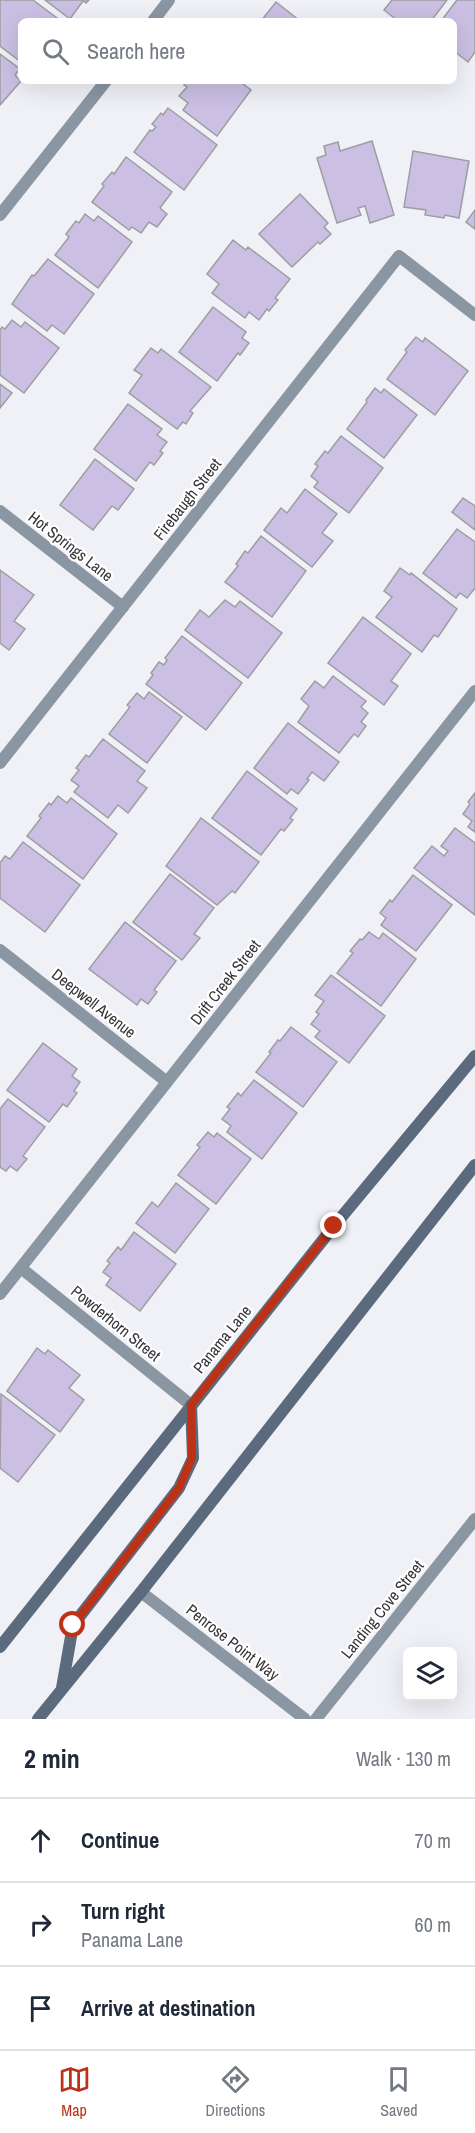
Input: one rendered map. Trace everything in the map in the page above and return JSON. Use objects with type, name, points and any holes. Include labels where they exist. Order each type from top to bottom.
[{"type":"main road","name":"Panama Lane","points":[[0,1647],[334,1226],[475,1056]]},
{"type":"main road","points":[[38,1719],[141,1592],[475,1165]]},
{"type":"main road","points":[[61,1690],[73,1625],[179,1488],[192,1458],[191,1405]]},
{"type":"street","points":[[155,18],[169,0]]},
{"type":"street","points":[[0,215],[103,84]]},
{"type":"street","name":"Firebaugh Street","points":[[0,763],[399,256],[475,315]]},
{"type":"street","name":"Hot Springs Lane","points":[[0,511],[123,607]]},
{"type":"street","name":"Drift Creek Street","points":[[0,1294],[475,691]]},
{"type":"street","name":"Deepwell Avenue","points":[[0,950],[167,1082]]},
{"type":"street","name":"Powderhorn Street","points":[[21,1268],[191,1405]]},
{"type":"street","name":"Landing Cove Street","points":[[316,1719],[475,1519]]},
{"type":"street","name":"Penrose Point Way","points":[[141,1592],[305,1719]]},
{"type":"building","points":[[0,0],[33,0],[57,18],[18,18],[18,60],[0,46]]},
{"type":"building","points":[[45,0],[89,0],[86,3],[83,1],[69,18]]},
{"type":"building","points":[[392,0],[447,0],[433,18],[394,18],[384,10]]},
{"type":"building","points":[[457,0],[475,0],[475,52],[468,62],[457,53],[457,18],[443,18]]},
{"type":"building","points":[[276,2],[296,18],[263,18]]},
{"type":"building","points":[[0,54],[18,68],[15,75],[18,84],[0,105]]},
{"type":"building","points":[[243,84],[251,90],[217,136],[183,110],[188,103],[179,96],[187,87],[184,85]]},
{"type":"building","points":[[168,108],[217,145],[184,190],[134,152],[150,130],[156,127],[152,124]]},
{"type":"building","points":[[372,141],[394,215],[370,223],[365,206],[358,208],[361,215],[337,223],[317,158],[326,155],[324,146],[338,142],[340,151]]},
{"type":"building","points":[[413,151],[469,161],[459,218],[425,215],[426,210],[404,207]]},
{"type":"building","points":[[126,157],[172,192],[160,208],[167,214],[157,227],[149,222],[141,233],[132,227],[129,230],[92,202],[104,186],[102,184],[112,172],[114,174]]},
{"type":"building","points":[[300,194],[328,223],[324,227],[331,234],[320,244],[318,242],[292,267],[259,234]]},
{"type":"building","points":[[475,210],[475,229],[466,222]]},
{"type":"building","points":[[85,214],[94,221],[98,216],[132,242],[98,288],[55,255],[69,237],[66,234],[76,221],[79,223]]},
{"type":"building","points":[[233,240],[246,250],[248,247],[290,279],[275,298],[278,300],[259,320],[249,312],[245,318],[212,293],[219,284],[207,274]]},
{"type":"building","points":[[48,259],[94,294],[64,334],[52,325],[47,331],[12,304],[32,275],[34,276]]},
{"type":"building","points":[[213,307],[246,332],[242,338],[249,343],[240,355],[238,353],[217,381],[179,352]]},
{"type":"building","points":[[12,320],[21,327],[25,322],[59,348],[24,393],[0,375],[0,330],[2,327],[5,329]]},
{"type":"building","points":[[416,337],[423,342],[425,338],[468,371],[435,415],[387,379]]},
{"type":"building","points":[[151,348],[158,353],[161,349],[211,387],[190,411],[193,413],[186,424],[183,422],[177,429],[129,393],[142,375],[134,370]]},
{"type":"building","points":[[0,384],[12,393],[0,408]]},
{"type":"building","points":[[375,388],[381,393],[384,389],[417,415],[384,458],[347,429]]},
{"type":"building","points":[[128,404],[162,429],[157,435],[167,442],[160,451],[163,453],[154,465],[150,462],[136,481],[94,449]]},
{"type":"building","points":[[341,436],[383,468],[349,513],[314,487],[318,482],[311,476],[318,466],[315,464],[325,451],[328,453]]},
{"type":"building","points":[[95,459],[134,489],[118,510],[112,506],[93,530],[60,505]]},
{"type":"building","points":[[305,489],[337,514],[322,533],[333,541],[312,567],[264,530],[281,508],[287,513]]},
{"type":"building","points":[[463,498],[475,506],[475,530],[452,512]]},
{"type":"building","points":[[457,529],[475,542],[475,588],[467,598],[460,593],[456,598],[423,573]]},
{"type":"building","points":[[261,536],[306,571],[272,617],[225,582],[238,566],[236,564],[245,551],[248,553]]},
{"type":"building","points":[[400,568],[410,575],[411,573],[457,609],[438,637],[434,635],[422,652],[376,617],[392,597],[384,591]]},
{"type":"building","points":[[0,570],[34,595],[14,621],[25,629],[9,650],[0,643]]},
{"type":"building","points":[[225,600],[235,607],[240,601],[282,633],[248,678],[185,630],[200,610],[209,617]]},
{"type":"building","points":[[363,617],[411,654],[391,681],[398,686],[384,705],[328,663]]},
{"type":"building","points":[[182,636],[242,683],[206,730],[146,684],[159,662],[164,665],[167,660],[165,658]]},
{"type":"building","points":[[333,676],[366,701],[361,707],[368,713],[361,722],[366,726],[358,737],[354,734],[339,753],[298,722],[309,706],[301,699],[315,681],[324,688]]},
{"type":"building","points":[[149,692],[182,717],[147,763],[109,734],[130,707],[127,705],[137,693],[144,699]]},
{"type":"building","points":[[288,723],[339,762],[324,781],[312,772],[298,794],[291,789],[287,794],[254,768]]},
{"type":"building","points":[[103,739],[145,771],[137,781],[147,788],[128,813],[118,805],[108,818],[74,792],[79,786],[71,780],[79,770],[76,768],[86,755],[89,757]]},
{"type":"building","points":[[247,771],[297,809],[290,818],[293,820],[284,831],[281,829],[261,855],[212,818]]},
{"type":"building","points":[[475,793],[475,832],[468,827],[472,821],[463,814]]},
{"type":"building","points":[[58,796],[67,803],[71,798],[117,834],[83,879],[27,836],[49,803],[51,805]]},
{"type":"building","points":[[201,818],[259,862],[235,893],[232,891],[217,905],[166,866]]},
{"type":"building","points":[[455,828],[475,843],[475,915],[414,868],[432,846],[444,856],[448,851],[441,846]]},
{"type":"building","points":[[23,842],[80,885],[45,932],[0,898],[0,863],[5,856],[10,859]]},
{"type":"building","points":[[170,874],[214,908],[194,934],[200,938],[182,960],[133,922]]},
{"type":"building","points":[[413,875],[452,905],[416,951],[381,925],[386,918],[380,913],[390,900],[392,902]]},
{"type":"building","points":[[125,922],[176,961],[154,990],[157,992],[148,1004],[141,999],[137,1005],[89,969]]},
{"type":"building","points":[[369,932],[379,939],[383,933],[416,959],[381,1006],[337,973],[353,953],[350,951]]},
{"type":"building","points":[[331,975],[385,1016],[349,1063],[315,1037],[320,1031],[311,1024],[319,1014],[316,1012],[324,1001],[315,995]]},
{"type":"building","points":[[291,1027],[337,1062],[303,1107],[256,1072],[278,1040],[280,1041]]},
{"type":"building","points":[[43,1043],[77,1069],[72,1076],[80,1082],[74,1091],[77,1093],[67,1107],[63,1104],[49,1122],[7,1090]]},
{"type":"building","points":[[254,1080],[297,1113],[262,1159],[227,1132],[231,1126],[222,1119],[230,1109],[227,1107],[238,1093],[241,1096]]},
{"type":"building","points":[[8,1099],[45,1127],[23,1156],[27,1159],[17,1171],[10,1166],[6,1171],[0,1167],[0,1109]]},
{"type":"building","points":[[208,1132],[214,1137],[217,1133],[251,1159],[216,1204],[178,1175],[200,1147],[197,1145]]},
{"type":"building","points":[[176,1183],[209,1209],[175,1253],[136,1223],[152,1202],[158,1207]]},
{"type":"building","points":[[134,1232],[176,1264],[140,1311],[106,1285],[111,1278],[103,1272],[110,1263],[107,1261],[118,1247],[121,1250]]},
{"type":"building","points":[[37,1348],[45,1354],[48,1350],[80,1375],[69,1388],[84,1400],[60,1432],[7,1391]]},
{"type":"building","points":[[1,1394],[55,1435],[18,1482],[0,1468]]},
{"type":"route","points":[[73,1625],[179,1488],[192,1458],[191,1405],[334,1226]]}]
